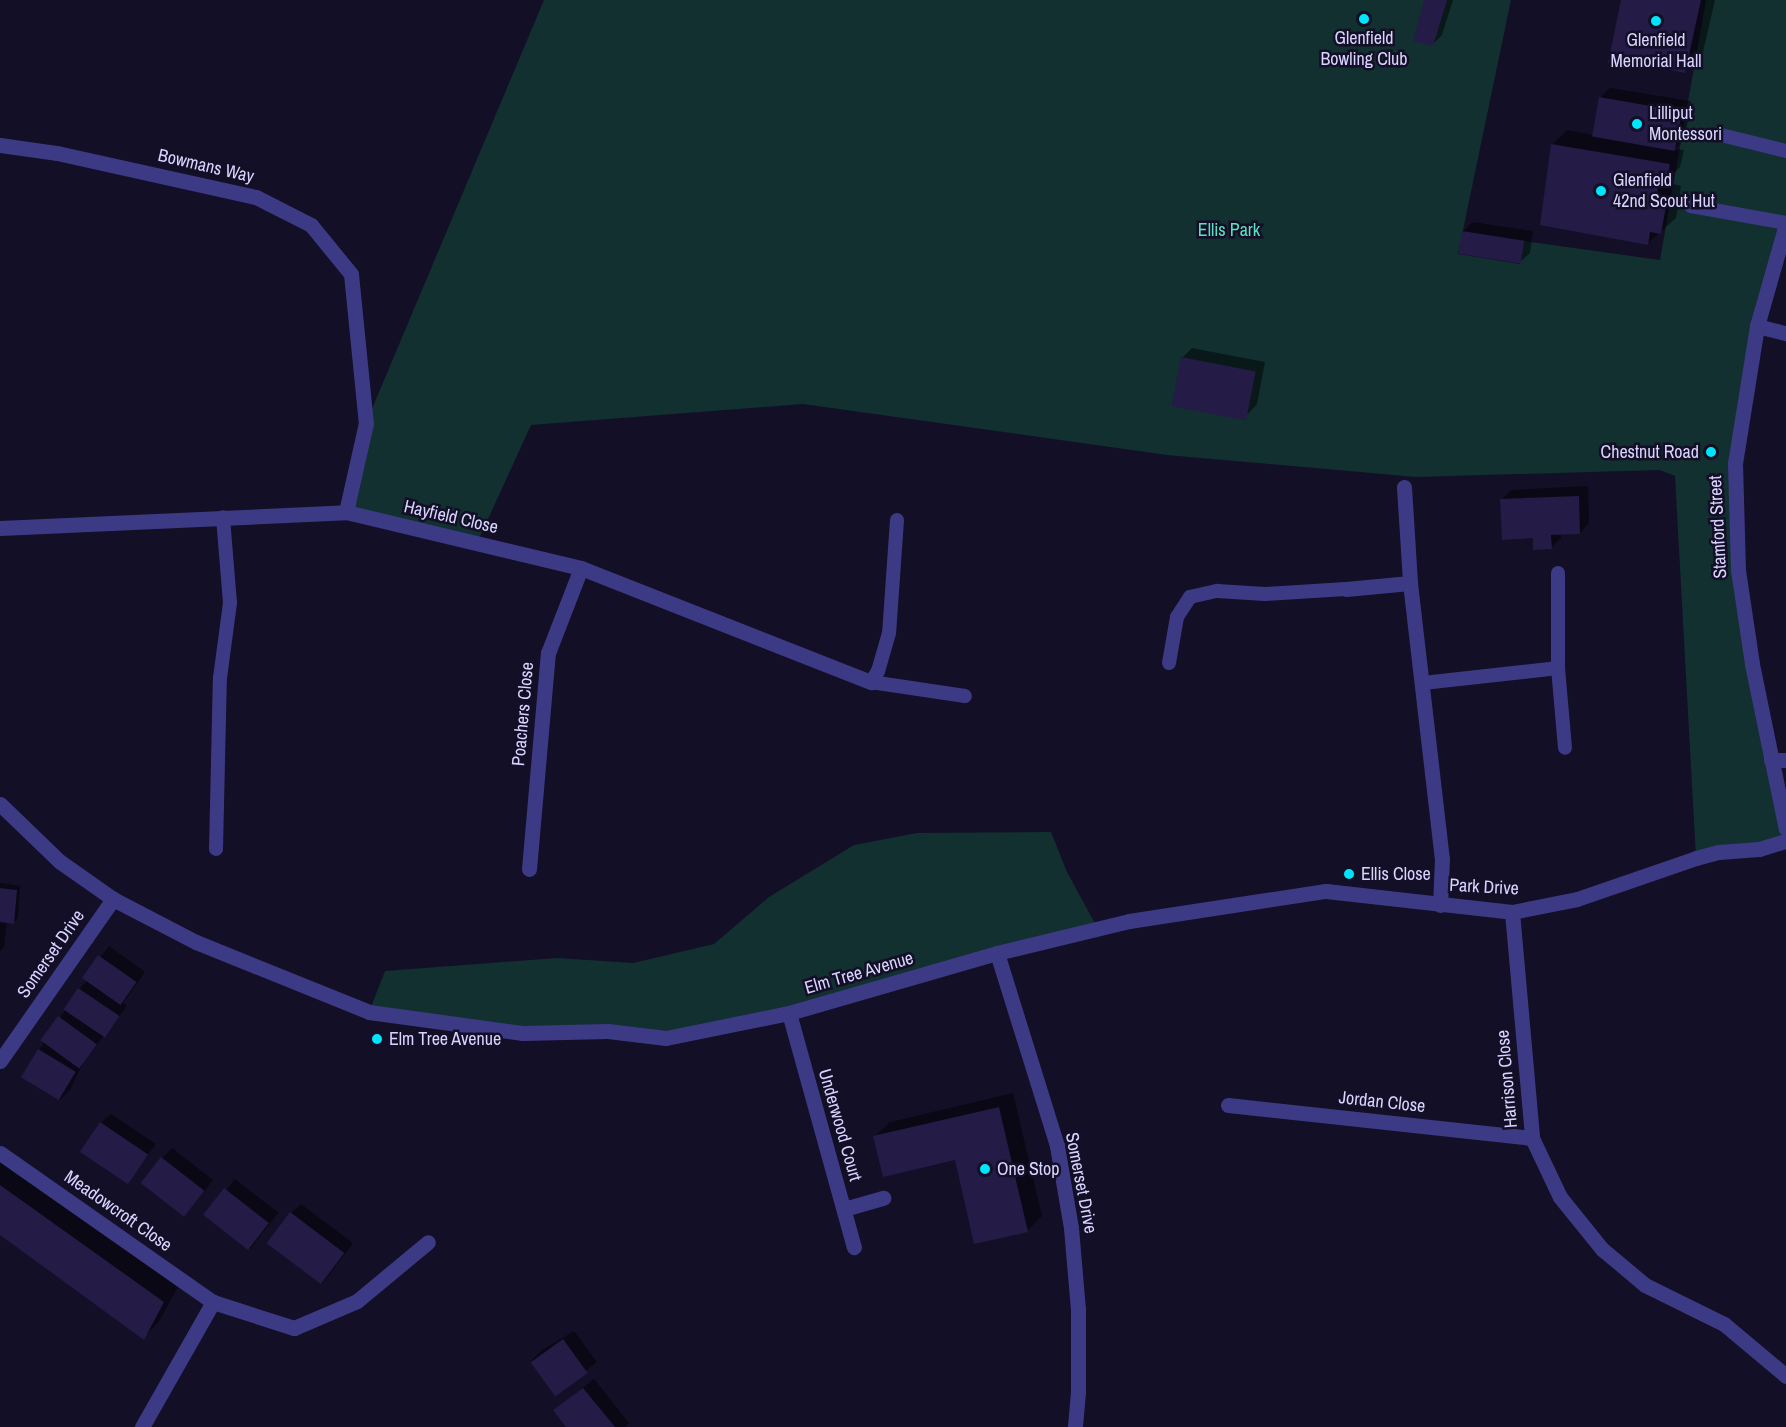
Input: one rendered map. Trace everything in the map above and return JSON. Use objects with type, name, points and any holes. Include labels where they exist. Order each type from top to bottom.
[{"type":"street","name":"Bowmans Way","points":[[0,144],[57,153],[256,197],[311,225],[351,274],[366,423],[346,512]]},
{"type":"street","name":"Stamford Street","points":[[1786,224],[1757,326],[1735,463],[1738,570],[1752,664],[1779,760],[1786,829]]},
{"type":"street","points":[[1757,326],[1786,333]]},
{"type":"street","points":[[1404,487],[1410,583],[1442,858],[1440,905]]},
{"type":"street","name":"Hayfield Close","points":[[0,528],[346,512],[581,568],[871,682]]},
{"type":"street","name":"Poachers Close","points":[[529,869],[548,653],[581,568]]},
{"type":"street","points":[[1346,589],[1410,583]]},
{"type":"street","name":"Elm Tree Avenue","points":[[0,804],[59,861],[113,899],[196,942],[369,1012],[523,1033],[608,1031],[666,1038],[789,1013],[997,953]]},
{"type":"street","name":"Park Drive","points":[[997,953],[1129,921],[1326,891],[1512,912],[1576,899],[1719,852],[1759,849],[1786,841]]},
{"type":"street","name":"Somerset Drive","points":[[0,1061],[113,899]]},
{"type":"street","name":"Harrison Close","points":[[1512,912],[1532,1138],[1560,1197],[1602,1248],[1645,1285],[1724,1324],[1767,1357],[1786,1376]]},
{"type":"street","name":"Somerset Drive","points":[[997,953],[1057,1146],[1071,1228],[1078,1309],[1078,1392],[1075,1427]]},
{"type":"street","name":"Underwood Court","points":[[789,1013],[854,1247]]},
{"type":"street","name":"Jordan Close","points":[[1228,1105],[1532,1138]]},
{"type":"street","name":"Meadowcroft Close","points":[[0,1153],[213,1302],[294,1328],[357,1301],[428,1242]]},
{"type":"street","points":[[843,1209],[883,1198]]},
{"type":"street","points":[[142,1427],[213,1302]]},
{"type":"lane","points":[[1717,134],[1786,151]]},
{"type":"lane","points":[[1691,207],[1786,224]]},
{"type":"lane","points":[[216,849],[220,678],[231,603],[223,517]]},
{"type":"lane","points":[[897,520],[889,633],[878,671],[871,682],[965,696]]},
{"type":"lane","points":[[1558,573],[1558,668],[1565,748]]},
{"type":"lane","points":[[1168,663],[1178,617],[1190,597],[1217,591],[1265,594],[1346,589]]},
{"type":"lane","points":[[1423,683],[1558,668]]},
{"type":"green space","name":"Ellis Park","points":[[544,0],[1511,0],[1458,254],[1520,264],[1524,241],[1660,260],[1706,0],[1786,0],[1786,224],[1735,463],[1738,570],[1786,841],[1696,858],[1675,476],[1660,470],[1416,477],[1167,455],[803,404],[531,425],[477,543],[346,512],[366,423]]},
{"type":"green space","points":[[1051,832],[1067,872],[1098,929],[688,1034],[523,1033],[369,1012],[385,971],[557,958],[633,963],[714,944],[769,897],[854,845],[917,833]]},
{"type":"building","points":[[1424,0],[1447,0],[1433,46],[1413,41]]},
{"type":"building","name":"Glenfield Memorial Hall","points":[[1621,0],[1701,0],[1685,73],[1634,62],[1633,68],[1608,63]]},
{"type":"building","name":"Lilliput Montessori","points":[[1599,97],[1682,112],[1675,151],[1592,136]]},
{"type":"building","name":"Glenfield 42nd Scout Hut","points":[[1551,144],[1670,164],[1666,183],[1659,182],[1656,198],[1667,200],[1661,234],[1650,232],[1648,245],[1540,225]]},
{"type":"building","points":[[1462,231],[1524,241],[1521,264],[1458,254]]},
{"type":"building","points":[[1181,357],[1256,372],[1246,421],[1171,406]]},
{"type":"building","points":[[1579,496],[1580,534],[1551,535],[1552,549],[1533,550],[1533,538],[1502,540],[1500,499]]},
{"type":"building","points":[[0,888],[17,890],[14,924],[0,922]]},
{"type":"building","points":[[98,955],[137,982],[120,1005],[82,978]]},
{"type":"building","points":[[78,988],[119,1016],[105,1038],[63,1010]]},
{"type":"building","points":[[58,1016],[97,1044],[79,1068],[40,1040]]},
{"type":"building","points":[[38,1049],[76,1072],[59,1100],[21,1077]]},
{"type":"building","name":"One Stop","points":[[999,1107],[1028,1232],[974,1244],[955,1160],[883,1177],[873,1136]]},
{"type":"building","points":[[100,1122],[148,1154],[128,1184],[80,1152]]},
{"type":"building","points":[[161,1157],[204,1191],[184,1217],[141,1183]]},
{"type":"building","points":[[0,1185],[164,1302],[144,1340],[0,1235]]},
{"type":"building","points":[[224,1188],[269,1223],[248,1250],[203,1215]]},
{"type":"building","points":[[290,1212],[344,1253],[321,1284],[267,1243]]},
{"type":"building","points":[[563,1339],[588,1373],[555,1396],[531,1363]]},
{"type":"building","points":[[583,1388],[615,1427],[566,1427],[553,1410]]},
{"type":"place","name":"Glenfield Bowling Club","points":[[1364,19]]},
{"type":"place","name":"Glenfield Memorial Hall","points":[[1656,21]]},
{"type":"place","name":"Lilliput Montessori","points":[[1637,124]]},
{"type":"place","name":"Glenfield 42nd Scout Hut","points":[[1601,191]]},
{"type":"place","name":"Chestnut Road","points":[[1711,452]]},
{"type":"place","name":"Ellis Close","points":[[1349,874]]},
{"type":"place","name":"Elm Tree Avenue","points":[[377,1039]]},
{"type":"place","name":"One Stop","points":[[985,1169]]}]
